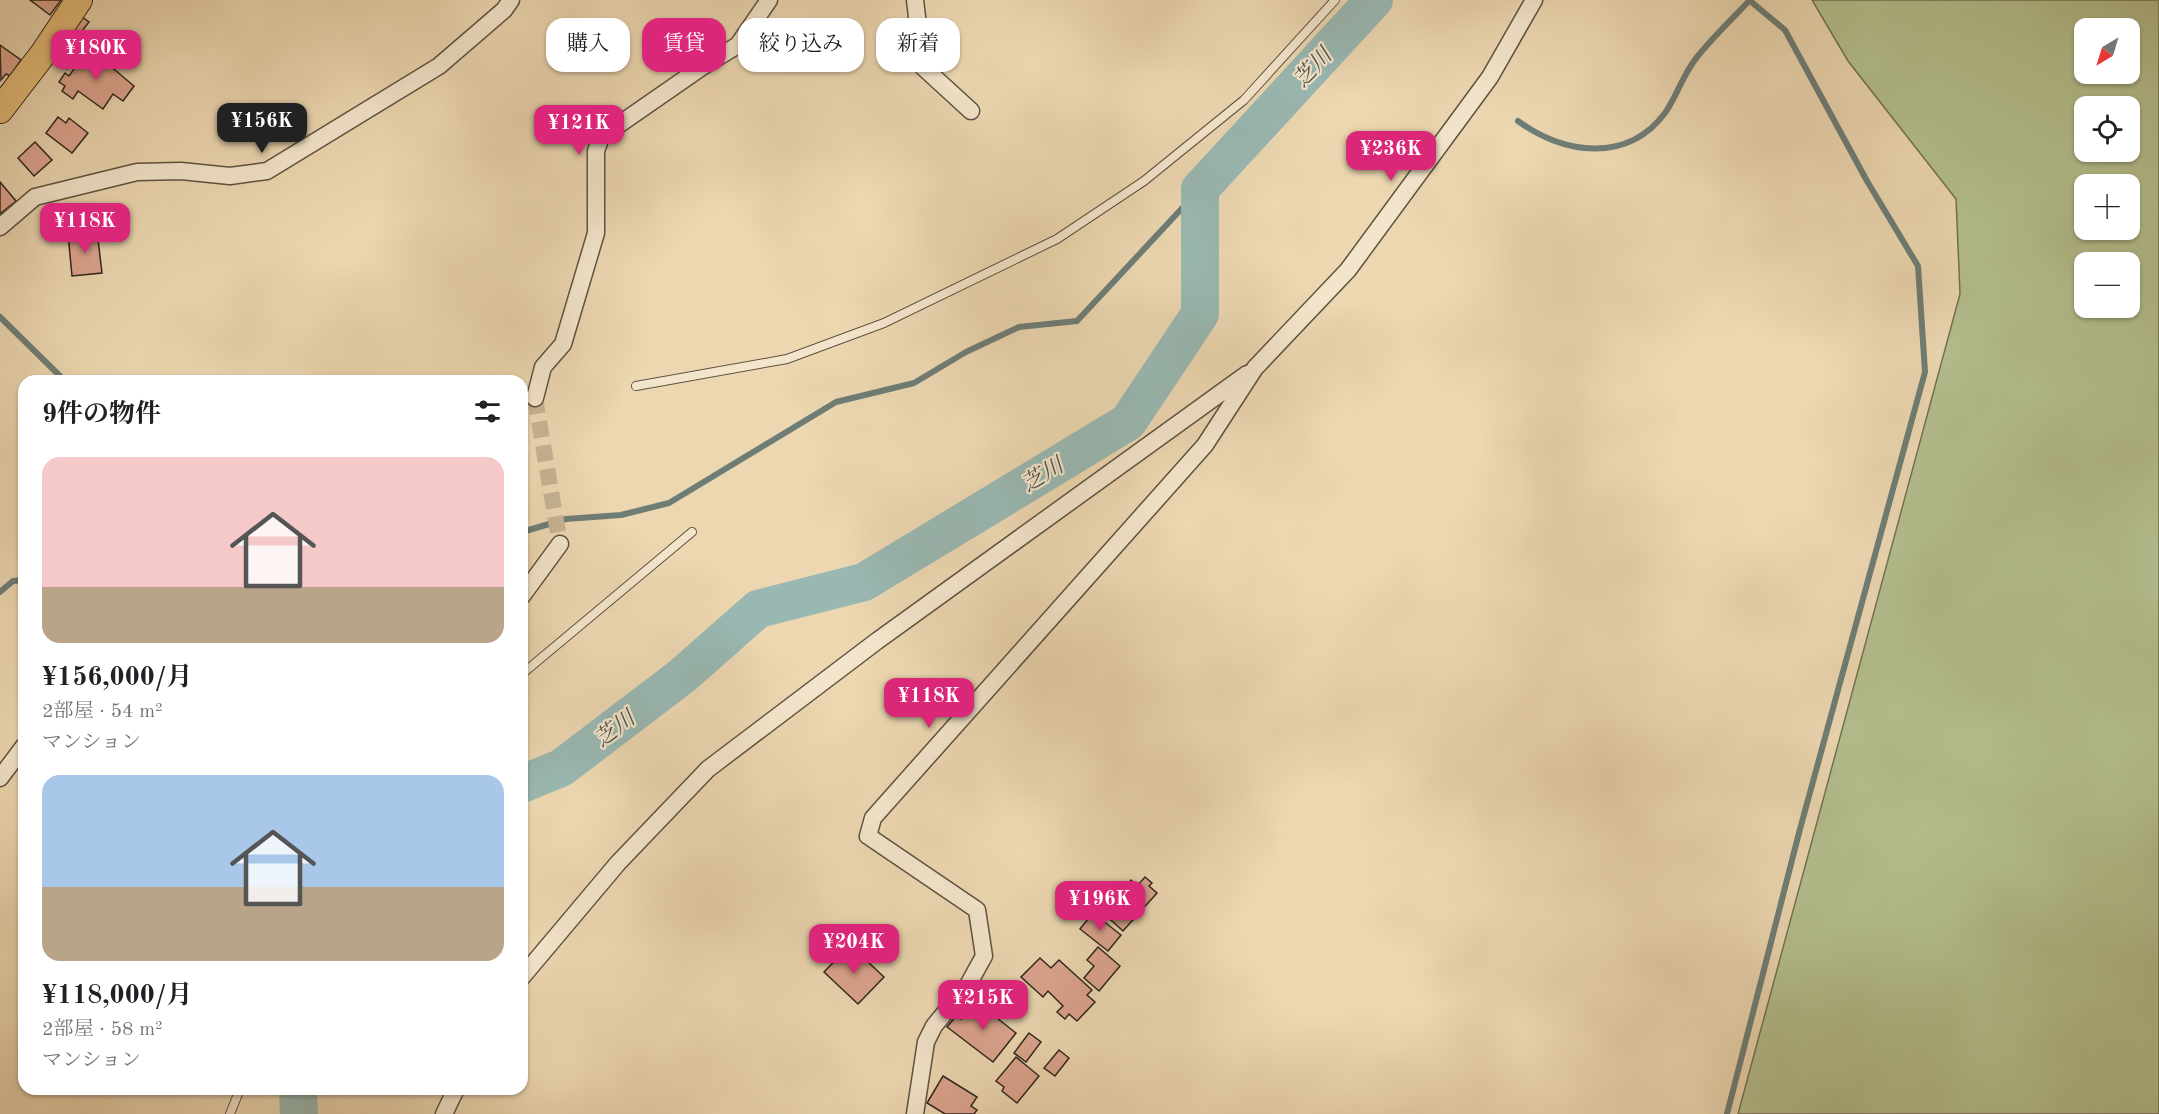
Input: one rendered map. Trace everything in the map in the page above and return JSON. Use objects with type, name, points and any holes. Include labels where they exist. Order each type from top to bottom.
[{"type":"main road","points":[[0,110],[43,54],[79,0]]},
{"type":"street","points":[[0,227],[35,197],[137,172],[181,171],[230,176],[267,171],[439,66],[504,10],[511,0]]},
{"type":"street","points":[[535,398],[543,368],[562,344],[596,233],[596,151],[601,137],[702,67],[738,45],[769,0]]},
{"type":"street","points":[[915,0],[923,67],[971,111]]},
{"type":"street","points":[[915,1114],[926,1042],[934,1026],[968,985],[984,956],[977,910],[868,836],[873,818],[1205,445],[1255,368],[1348,270],[1490,77],[1534,0]]},
{"type":"street","points":[[528,970],[618,863],[708,770],[877,641],[1255,368]]},
{"type":"street","points":[[528,588],[560,544]]},
{"type":"street","points":[[0,778],[18,754]]},
{"type":"street","points":[[444,1114],[453,1095]]},
{"type":"lane","points":[[636,386],[787,359],[884,323],[1057,239],[1144,181],[1244,100],[1335,0]]},
{"type":"lane","points":[[528,669],[692,532]]},
{"type":"lane","points":[[230,1114],[238,1095]]},
{"type":"green space","points":[[1812,0],[2159,0],[2159,1114],[1738,1114],[1960,294],[1956,199],[1848,61]]},
{"type":"building","points":[[30,0],[61,0],[50,15]]},
{"type":"building","points":[[82,17],[89,22],[82,31],[90,36],[67,69],[57,62],[59,59],[55,55]]},
{"type":"building","points":[[0,45],[21,60],[10,76],[6,74],[1,80]]},
{"type":"building","points":[[89,48],[134,86],[123,101],[113,94],[103,109],[78,91],[73,99],[62,91],[65,86],[59,82],[65,73],[69,76]]},
{"type":"building","points":[[58,117],[66,123],[69,118],[88,133],[72,153],[46,133]]},
{"type":"building","points":[[35,142],[52,160],[34,176],[18,158]]},
{"type":"building","points":[[0,182],[16,201],[0,214]]},
{"type":"building","points":[[97,231],[102,273],[72,276],[68,234]]},
{"type":"building","points":[[950,679],[964,689],[953,705],[938,695]]},
{"type":"building","points":[[1145,877],[1152,883],[1149,886],[1157,893],[1123,931],[1102,912],[1131,880],[1137,886]]},
{"type":"building","points":[[1093,913],[1121,935],[1108,951],[1080,929]]},
{"type":"building","points":[[850,945],[884,977],[858,1004],[824,972]]},
{"type":"building","points":[[1098,947],[1120,966],[1099,991],[1084,978],[1094,966],[1087,960]]},
{"type":"building","points":[[1040,958],[1051,968],[1059,960],[1092,990],[1087,995],[1095,1002],[1077,1021],[1069,1014],[1065,1019],[1057,1012],[1063,1006],[1048,991],[1043,997],[1021,977]]},
{"type":"building","points":[[986,1003],[1001,1014],[997,1018],[1016,1033],[993,1062],[947,1027],[957,1015],[961,1019],[971,1005],[979,1011]]},
{"type":"building","points":[[1029,1033],[1041,1042],[1026,1062],[1014,1053]]},
{"type":"building","points":[[1059,1050],[1069,1058],[1055,1076],[1044,1068]]},
{"type":"building","points":[[1016,1057],[1039,1076],[1017,1103],[1002,1091],[1004,1087],[996,1081]]},
{"type":"building","points":[[943,1076],[977,1097],[971,1106],[977,1110],[974,1114],[945,1114],[927,1103]]},
{"type":"waterway","name":"芝川","points":[[528,782],[561,768],[682,676],[758,609],[864,582],[1128,422],[1200,314],[1200,189],[1374,0]]},
{"type":"waterway","points":[[1727,1114],[1800,829],[1925,372],[1918,266],[1867,181],[1785,30],[1749,0]]},
{"type":"waterway","points":[[1518,121],[1555,141],[1574,146],[1594,149],[1614,147],[1632,140],[1650,129],[1665,113],[1697,57],[1750,0]]},
{"type":"waterway","points":[[528,530],[566,519],[621,515],[669,503],[836,402],[914,383],[966,352],[1019,327],[1077,321],[1200,189]]},
{"type":"waterway","points":[[0,317],[59,375]]},
{"type":"waterway","points":[[0,592],[13,581],[18,581]]},
{"type":"waterway","name":"芝川","points":[[298,1095],[299,1114]]},
{"type":"tunnel","points":[[535,398],[560,544]]}]
